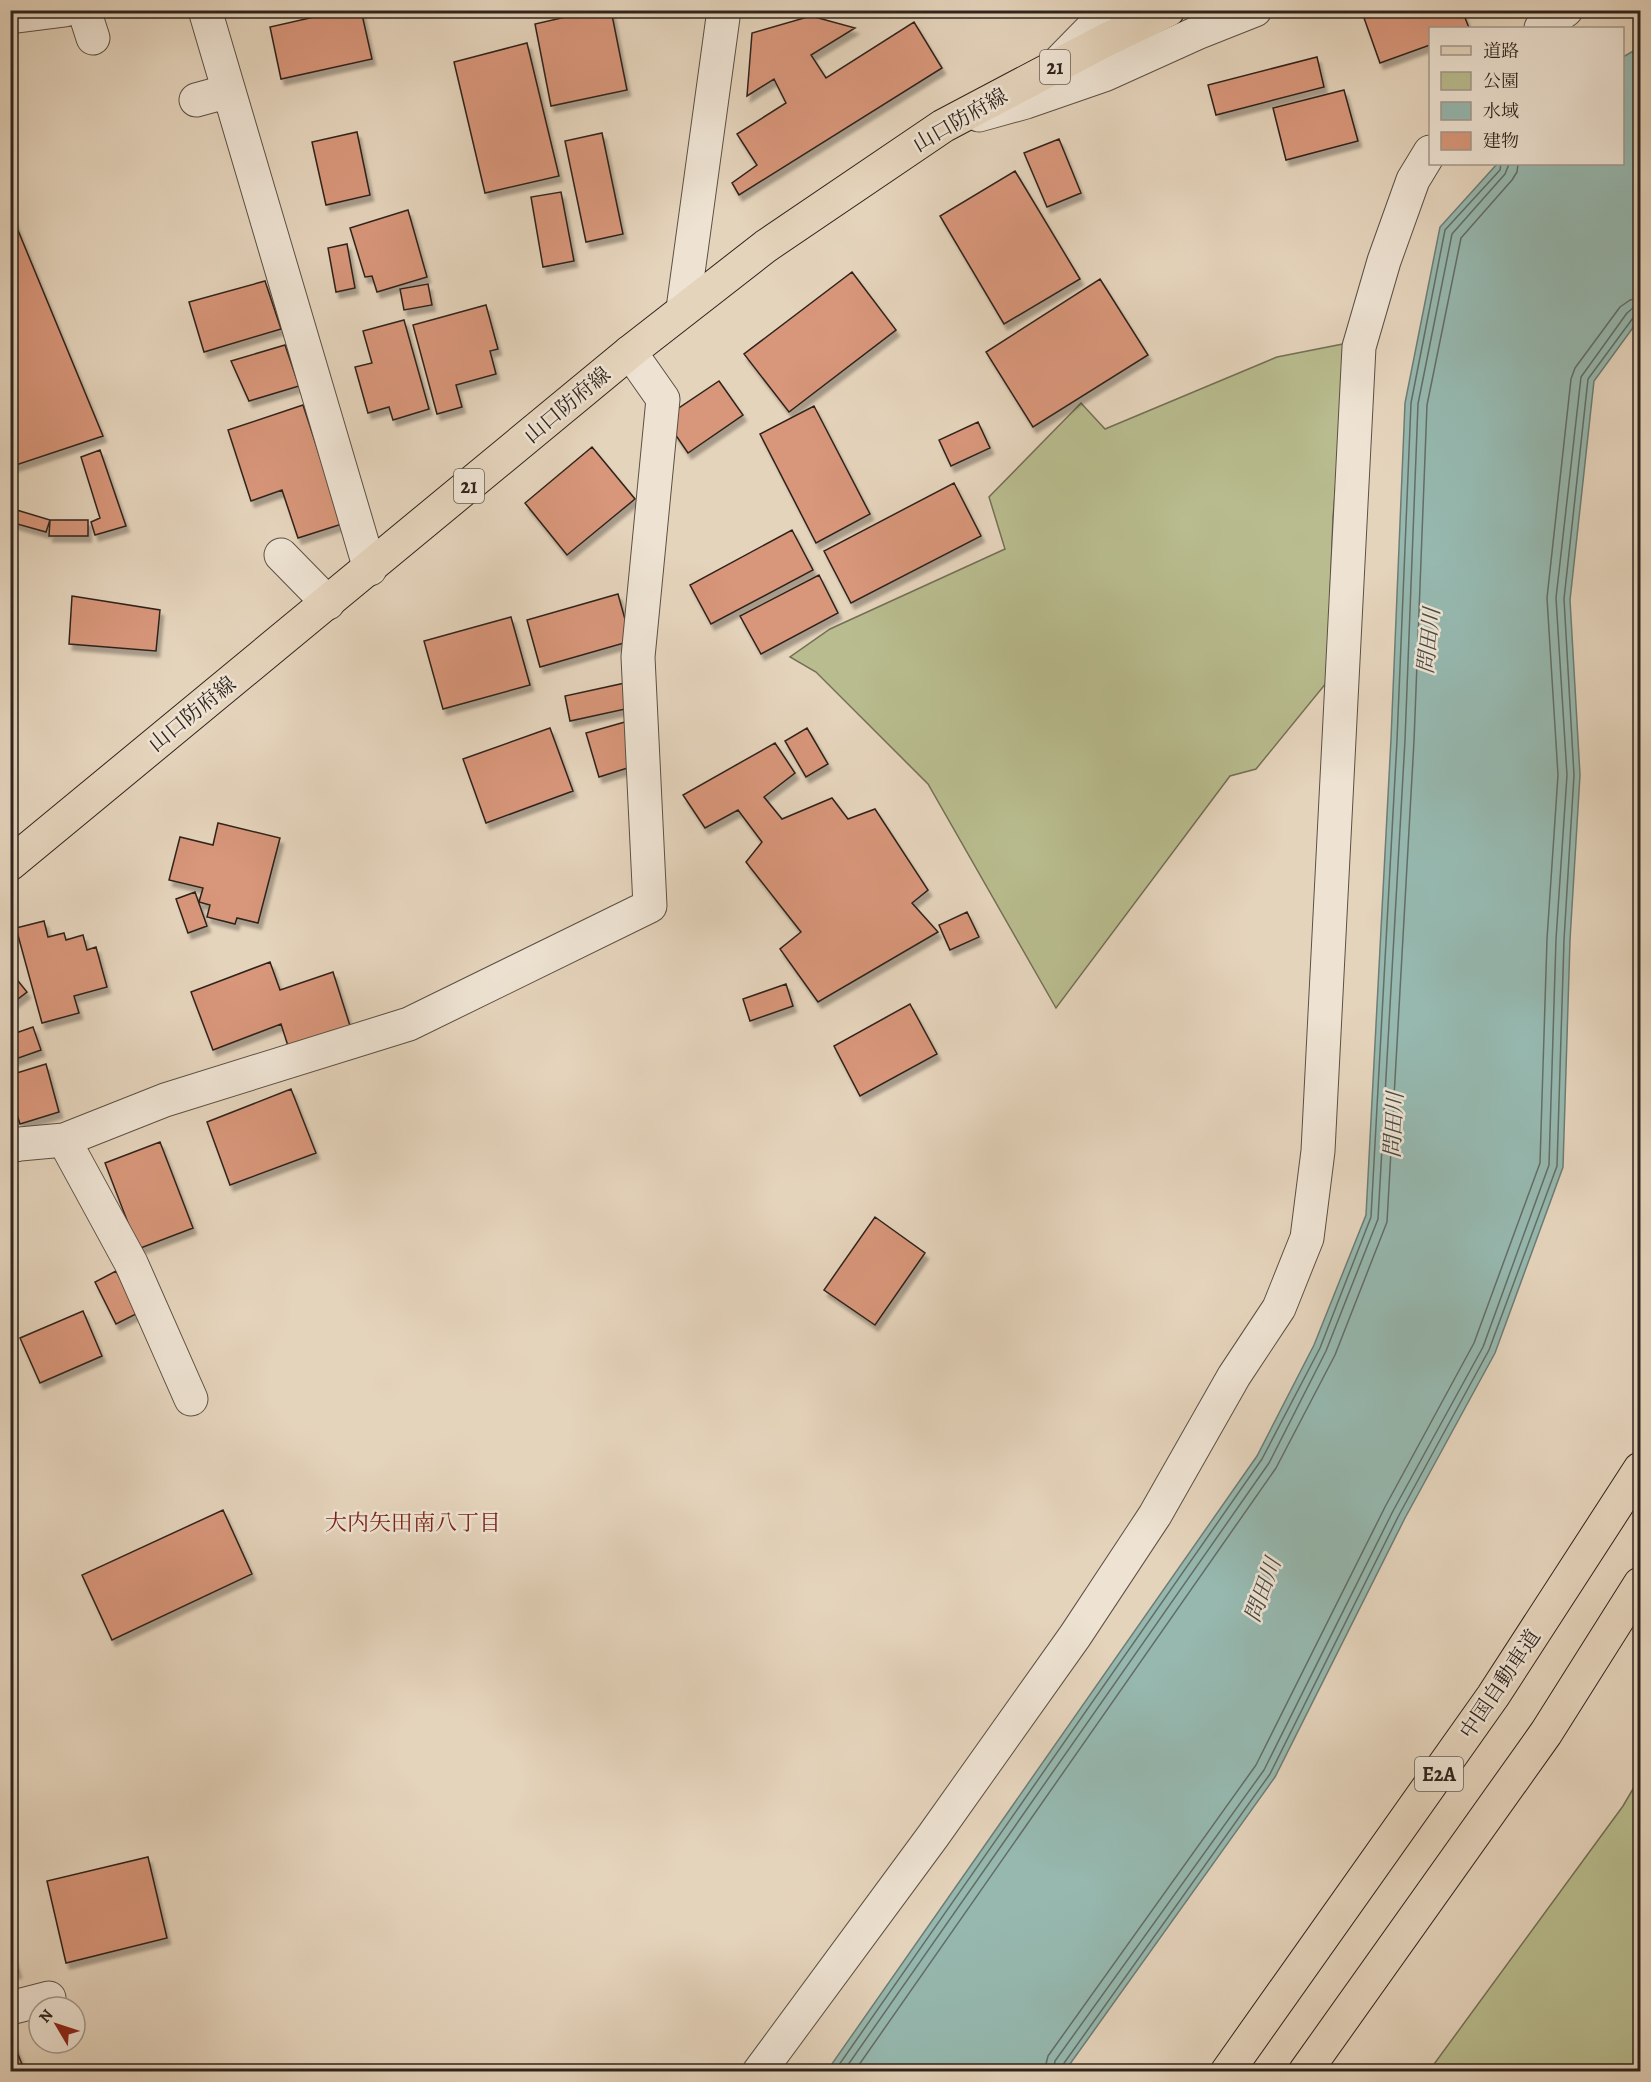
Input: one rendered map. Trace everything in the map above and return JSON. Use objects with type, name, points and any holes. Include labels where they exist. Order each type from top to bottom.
[{"type":"main road","name":"山口防府線","points":[[10,864],[630,352],[766,246],[942,126],[1168,10]]},
{"type":"main road","name":"中国自動車道","points":[[1227,2072],[1493,1696],[1641,1469]]},
{"type":"main road","points":[[1305,2072],[1546,1733],[1641,1584]]},
{"type":"street","points":[[10,17],[65,10]]},
{"type":"street","points":[[205,10],[370,569]]},
{"type":"street","points":[[683,309],[724,10]]},
{"type":"street","points":[[1052,69],[1110,10]]},
{"type":"street","points":[[942,126],[1026,102],[1104,75],[1197,33],[1255,10]]},
{"type":"street","points":[[1542,27],[1566,10]]},
{"type":"street","points":[[196,99],[229,91]]},
{"type":"street","points":[[759,2072],[933,1836],[1075,1636],[1155,1515],[1234,1376],[1279,1308],[1307,1238],[1318,1151],[1359,347],[1384,261],[1413,180],[1429,155]]},
{"type":"street","points":[[10,1146],[64,1140],[165,1100],[409,1024],[650,906],[638,657],[663,399],[630,352]]},
{"type":"street","points":[[281,555],[328,603]]},
{"type":"street","points":[[64,1140],[131,1263],[190,1399]]},
{"type":"street","points":[[10,2008],[27,2004]]},
{"type":"green space","points":[[1348,343],[1333,517],[1327,682],[1256,769],[1230,776],[1056,1008],[928,784],[816,672],[790,657],[830,629],[1005,549],[989,497],[1081,403],[1105,429],[1277,357]]},
{"type":"green space","points":[[1640,1777],[1640,2071],[1429,2071],[1623,1806]]},
{"type":"water","name":"問田川","points":[[1640,47],[1640,318],[1594,381],[1570,600],[1580,775],[1570,940],[1563,1167],[1495,1353],[1405,1518],[1275,1777],[1065,2071],[827,2071],[1257,1456],[1314,1345],[1366,1215],[1391,739],[1405,403],[1440,227],[1496,165],[1624,165],[1624,56]]},
{"type":"building","points":[[345,10],[361,10],[372,59],[281,79],[270,27]]},
{"type":"building","points":[[596,10],[611,10],[627,90],[551,106],[535,24]]},
{"type":"building","points":[[1385,10],[1462,10],[1469,27],[1429,27],[1429,45],[1380,63],[1364,18]]},
{"type":"building","points":[[811,16],[855,28],[811,55],[826,78],[914,22],[942,68],[739,195],[732,183],[757,165],[737,134],[786,103],[774,79],[747,96],[752,33]]},
{"type":"building","points":[[527,43],[559,176],[485,193],[454,62]]},
{"type":"building","points":[[1317,57],[1324,87],[1216,115],[1208,85]]},
{"type":"building","points":[[1344,90],[1358,141],[1286,160],[1273,108]]},
{"type":"building","points":[[357,132],[370,195],[326,205],[312,142]]},
{"type":"building","points":[[602,133],[623,234],[586,242],[565,141]]},
{"type":"building","points":[[1059,139],[1081,193],[1047,207],[1024,153]]},
{"type":"building","points":[[1015,171],[1080,279],[1004,324],[940,216]]},
{"type":"building","points":[[561,192],[574,261],[543,267],[531,197]]},
{"type":"building","points":[[408,210],[427,277],[377,292],[372,276],[365,277],[350,228]]},
{"type":"building","points":[[10,211],[103,436],[10,467]]},
{"type":"building","points":[[347,244],[355,288],[336,292],[328,248]]},
{"type":"building","points":[[852,272],[896,330],[789,412],[744,354]]},
{"type":"building","points":[[1100,279],[1148,355],[1033,427],[986,352]]},
{"type":"building","points":[[265,281],[281,329],[204,352],[189,302]]},
{"type":"building","points":[[428,284],[432,305],[404,310],[400,289]]},
{"type":"building","points":[[486,305],[498,349],[490,351],[496,374],[456,385],[462,407],[437,414],[413,325]]},
{"type":"building","points":[[404,320],[429,409],[393,420],[389,407],[368,413],[355,367],[372,363],[363,331]]},
{"type":"building","points":[[285,345],[299,386],[249,401],[231,361]]},
{"type":"building","points":[[719,381],[743,415],[688,453],[664,418]]},
{"type":"building","points":[[303,405],[342,524],[298,538],[282,490],[251,501],[228,430]]},
{"type":"building","points":[[814,406],[870,514],[816,543],[760,434]]},
{"type":"building","points":[[978,422],[990,448],[951,466],[939,440]]},
{"type":"building","points":[[592,447],[635,499],[567,555],[525,503]]},
{"type":"building","points":[[100,450],[126,526],[95,535],[91,522],[100,518],[81,457]]},
{"type":"building","points":[[954,483],[981,536],[851,603],[824,551]]},
{"type":"building","points":[[10,508],[50,520],[46,532],[10,522]]},
{"type":"building","points":[[50,520],[88,520],[88,536],[49,536]]},
{"type":"building","points":[[792,530],[813,570],[711,624],[690,585]]},
{"type":"building","points":[[819,575],[838,613],[761,654],[740,616]]},
{"type":"building","points":[[618,594],[631,641],[540,667],[527,620]]},
{"type":"building","points":[[72,596],[160,610],[156,651],[69,644]]},
{"type":"building","points":[[511,617],[530,685],[443,709],[424,641]]},
{"type":"building","points":[[625,683],[630,708],[570,721],[565,696]]},
{"type":"building","points":[[625,722],[637,765],[599,777],[586,733]]},
{"type":"building","points":[[550,728],[573,791],[486,823],[463,759]]},
{"type":"building","points":[[807,728],[828,764],[806,777],[785,741]]},
{"type":"building","points":[[775,743],[795,773],[764,797],[782,819],[832,798],[848,819],[875,809],[928,890],[912,903],[938,932],[818,1002],[780,949],[801,932],[746,862],[762,842],[738,810],[705,828],[683,795]]},
{"type":"building","points":[[218,823],[280,838],[258,923],[237,918],[235,924],[207,917],[210,905],[199,902],[203,888],[169,880],[180,837],[213,845]]},
{"type":"building","points":[[195,892],[207,926],[188,933],[176,899]]},
{"type":"building","points":[[967,912],[979,937],[950,950],[939,925]]},
{"type":"building","points":[[44,921],[48,937],[64,933],[66,940],[83,935],[87,950],[96,947],[107,987],[74,996],[79,1013],[42,1023],[16,928]]},
{"type":"building","points":[[270,962],[280,990],[333,972],[351,1029],[289,1049],[281,1024],[213,1050],[191,992]]},
{"type":"building","points":[[10,971],[27,992],[10,1005]]},
{"type":"building","points":[[786,984],[793,1006],[750,1021],[743,999]]},
{"type":"building","points":[[910,1004],[937,1054],[860,1096],[834,1046]]},
{"type":"building","points":[[33,1027],[41,1050],[10,1061],[10,1035]]},
{"type":"building","points":[[46,1064],[59,1112],[20,1124],[10,1093],[10,1075]]},
{"type":"building","points":[[291,1089],[316,1153],[230,1185],[207,1122]]},
{"type":"building","points":[[160,1142],[193,1228],[138,1249],[105,1163]]},
{"type":"building","points":[[875,1217],[925,1253],[875,1325],[824,1290]]},
{"type":"building","points":[[116,1271],[138,1313],[116,1324],[95,1282]]},
{"type":"building","points":[[83,1311],[102,1356],[40,1383],[20,1338]]},
{"type":"building","points":[[223,1510],[252,1574],[112,1640],[82,1575]]},
{"type":"building","points":[[148,1857],[167,1938],[66,1963],[47,1881]]},
{"type":"building","points":[[10,1947],[18,1972],[10,1974]]},
{"type":"building","points":[[10,2034],[25,2072],[10,2072]]},
{"type":"district","name":"大内矢田南八丁目","points":[[413,1523]]}]
